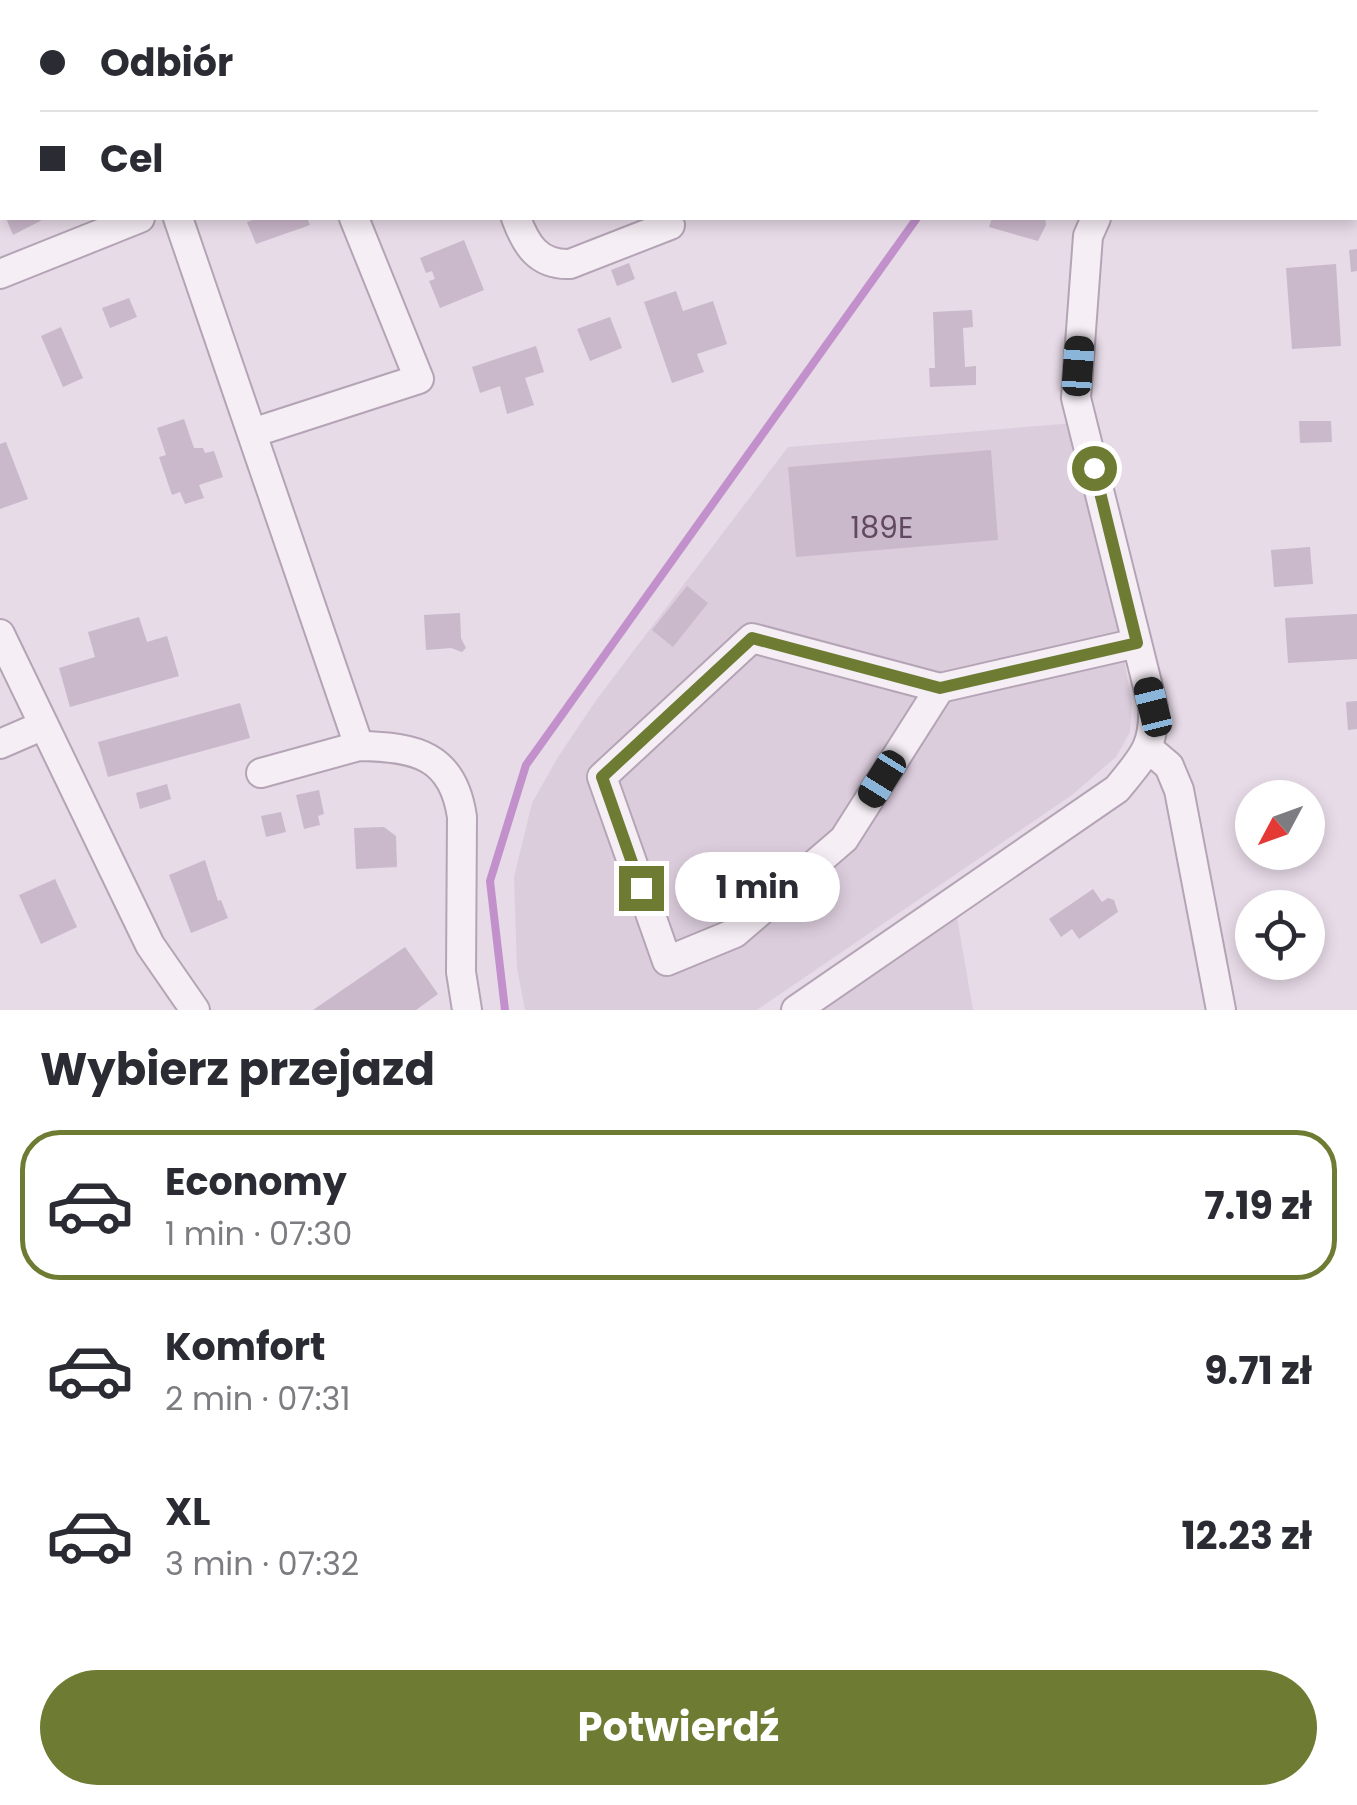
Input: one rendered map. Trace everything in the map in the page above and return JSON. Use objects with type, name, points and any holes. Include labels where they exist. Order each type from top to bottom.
[{"type":"street","points":[[0,274],[135,220]]},
{"type":"street","points":[[179,220],[359,746]]},
{"type":"street","points":[[252,433],[419,379],[355,220]]},
{"type":"street","points":[[517,220],[534,252],[558,264],[570,264],[670,225]]},
{"type":"street","points":[[796,1010],[1117,789],[1149,748],[1154,728],[1153,707],[1076,398],[1088,236],[1095,220]]},
{"type":"street","points":[[0,634],[150,945],[194,1010]]},
{"type":"street","points":[[940,688],[844,839],[735,932],[667,961],[602,777],[752,638],[940,688],[1137,643]]},
{"type":"street","points":[[0,744],[44,725]]},
{"type":"street","points":[[261,772],[359,746],[409,750],[431,758],[448,773],[459,792],[462,817],[461,972],[467,1010]]},
{"type":"street","points":[[1149,748],[1169,766],[1179,790],[1221,1010]]},
{"type":"shaded area","points":[[1074,423],[1112,589],[1132,704],[1130,732],[1116,757],[1072,795],[757,1010],[525,1010],[517,968],[514,877],[532,803],[597,699],[788,447]]},
{"type":"shaded area","points":[[957,917],[973,1010],[822,1010]]},
{"type":"building","points":[[7,220],[42,220],[13,235]]},
{"type":"building","points":[[308,220],[310,225],[256,244],[247,222]]},
{"type":"building","points":[[991,220],[1045,220],[1046,225],[1038,241],[989,227]]},
{"type":"building","points":[[464,240],[484,290],[440,308],[429,281],[435,279],[432,271],[426,273],[420,258]]},
{"type":"building","points":[[1357,249],[1357,271],[1351,272],[1349,250]]},
{"type":"building","points":[[629,263],[635,279],[617,286],[611,270]]},
{"type":"building","points":[[1336,264],[1341,346],[1292,349],[1286,268]]},
{"type":"building","points":[[676,291],[683,311],[713,301],[727,344],[697,354],[704,372],[672,383],[644,302]]},
{"type":"building","points":[[129,298],[137,317],[110,328],[102,308]]},
{"type":"building","points":[[972,310],[973,327],[963,328],[965,367],[976,366],[976,385],[930,387],[929,368],[935,368],[933,312]]},
{"type":"building","points":[[610,317],[622,348],[590,361],[577,329]]},
{"type":"building","points":[[61,327],[83,378],[63,387],[41,336]]},
{"type":"building","points":[[536,346],[544,372],[525,378],[534,405],[507,414],[500,386],[480,393],[472,367]]},
{"type":"building","points":[[184,419],[194,448],[203,448],[205,453],[214,451],[223,477],[199,485],[204,498],[185,504],[180,492],[172,495],[159,457],[166,455],[157,428]]},
{"type":"building","points":[[1299,421],[1331,421],[1332,442],[1300,443]]},
{"type":"building","points":[[6,442],[28,499],[0,509],[0,444]]},
{"type":"building","points":[[991,450],[998,540],[796,557],[788,467]]},
{"type":"building","points":[[1310,547],[1313,584],[1274,587],[1271,550]]},
{"type":"building","points":[[687,586],[708,603],[673,647],[652,630]]},
{"type":"building","points":[[460,613],[461,638],[466,648],[462,652],[451,648],[426,650],[424,615]]},
{"type":"building","points":[[1357,614],[1357,659],[1288,663],[1285,618]]},
{"type":"building","points":[[139,617],[147,642],[167,636],[179,676],[70,707],[59,668],[95,657],[88,632]]},
{"type":"building","points":[[1357,701],[1357,729],[1348,730],[1346,702]]},
{"type":"building","points":[[240,703],[250,738],[108,777],[98,742]]},
{"type":"building","points":[[167,784],[171,799],[140,809],[136,793]]},
{"type":"building","points":[[319,790],[324,814],[318,816],[320,825],[304,829],[296,795]]},
{"type":"building","points":[[281,812],[286,832],[266,837],[261,816]]},
{"type":"building","points":[[384,827],[396,836],[397,867],[356,869],[354,828]]},
{"type":"building","points":[[205,860],[218,901],[221,900],[228,918],[191,933],[169,875]]},
{"type":"building","points":[[55,879],[77,927],[41,944],[19,895]]},
{"type":"building","points":[[1093,889],[1102,902],[1114,900],[1118,912],[1079,939],[1072,929],[1061,937],[1049,919]]},
{"type":"building","points":[[405,947],[438,994],[416,1010],[313,1010]]},
{"type":"waterway","points":[[505,1010],[490,881],[526,765],[916,220]]},
{"type":"route","points":[[641,888],[602,777],[752,638],[940,688],[1137,643],[1094,468]]}]
